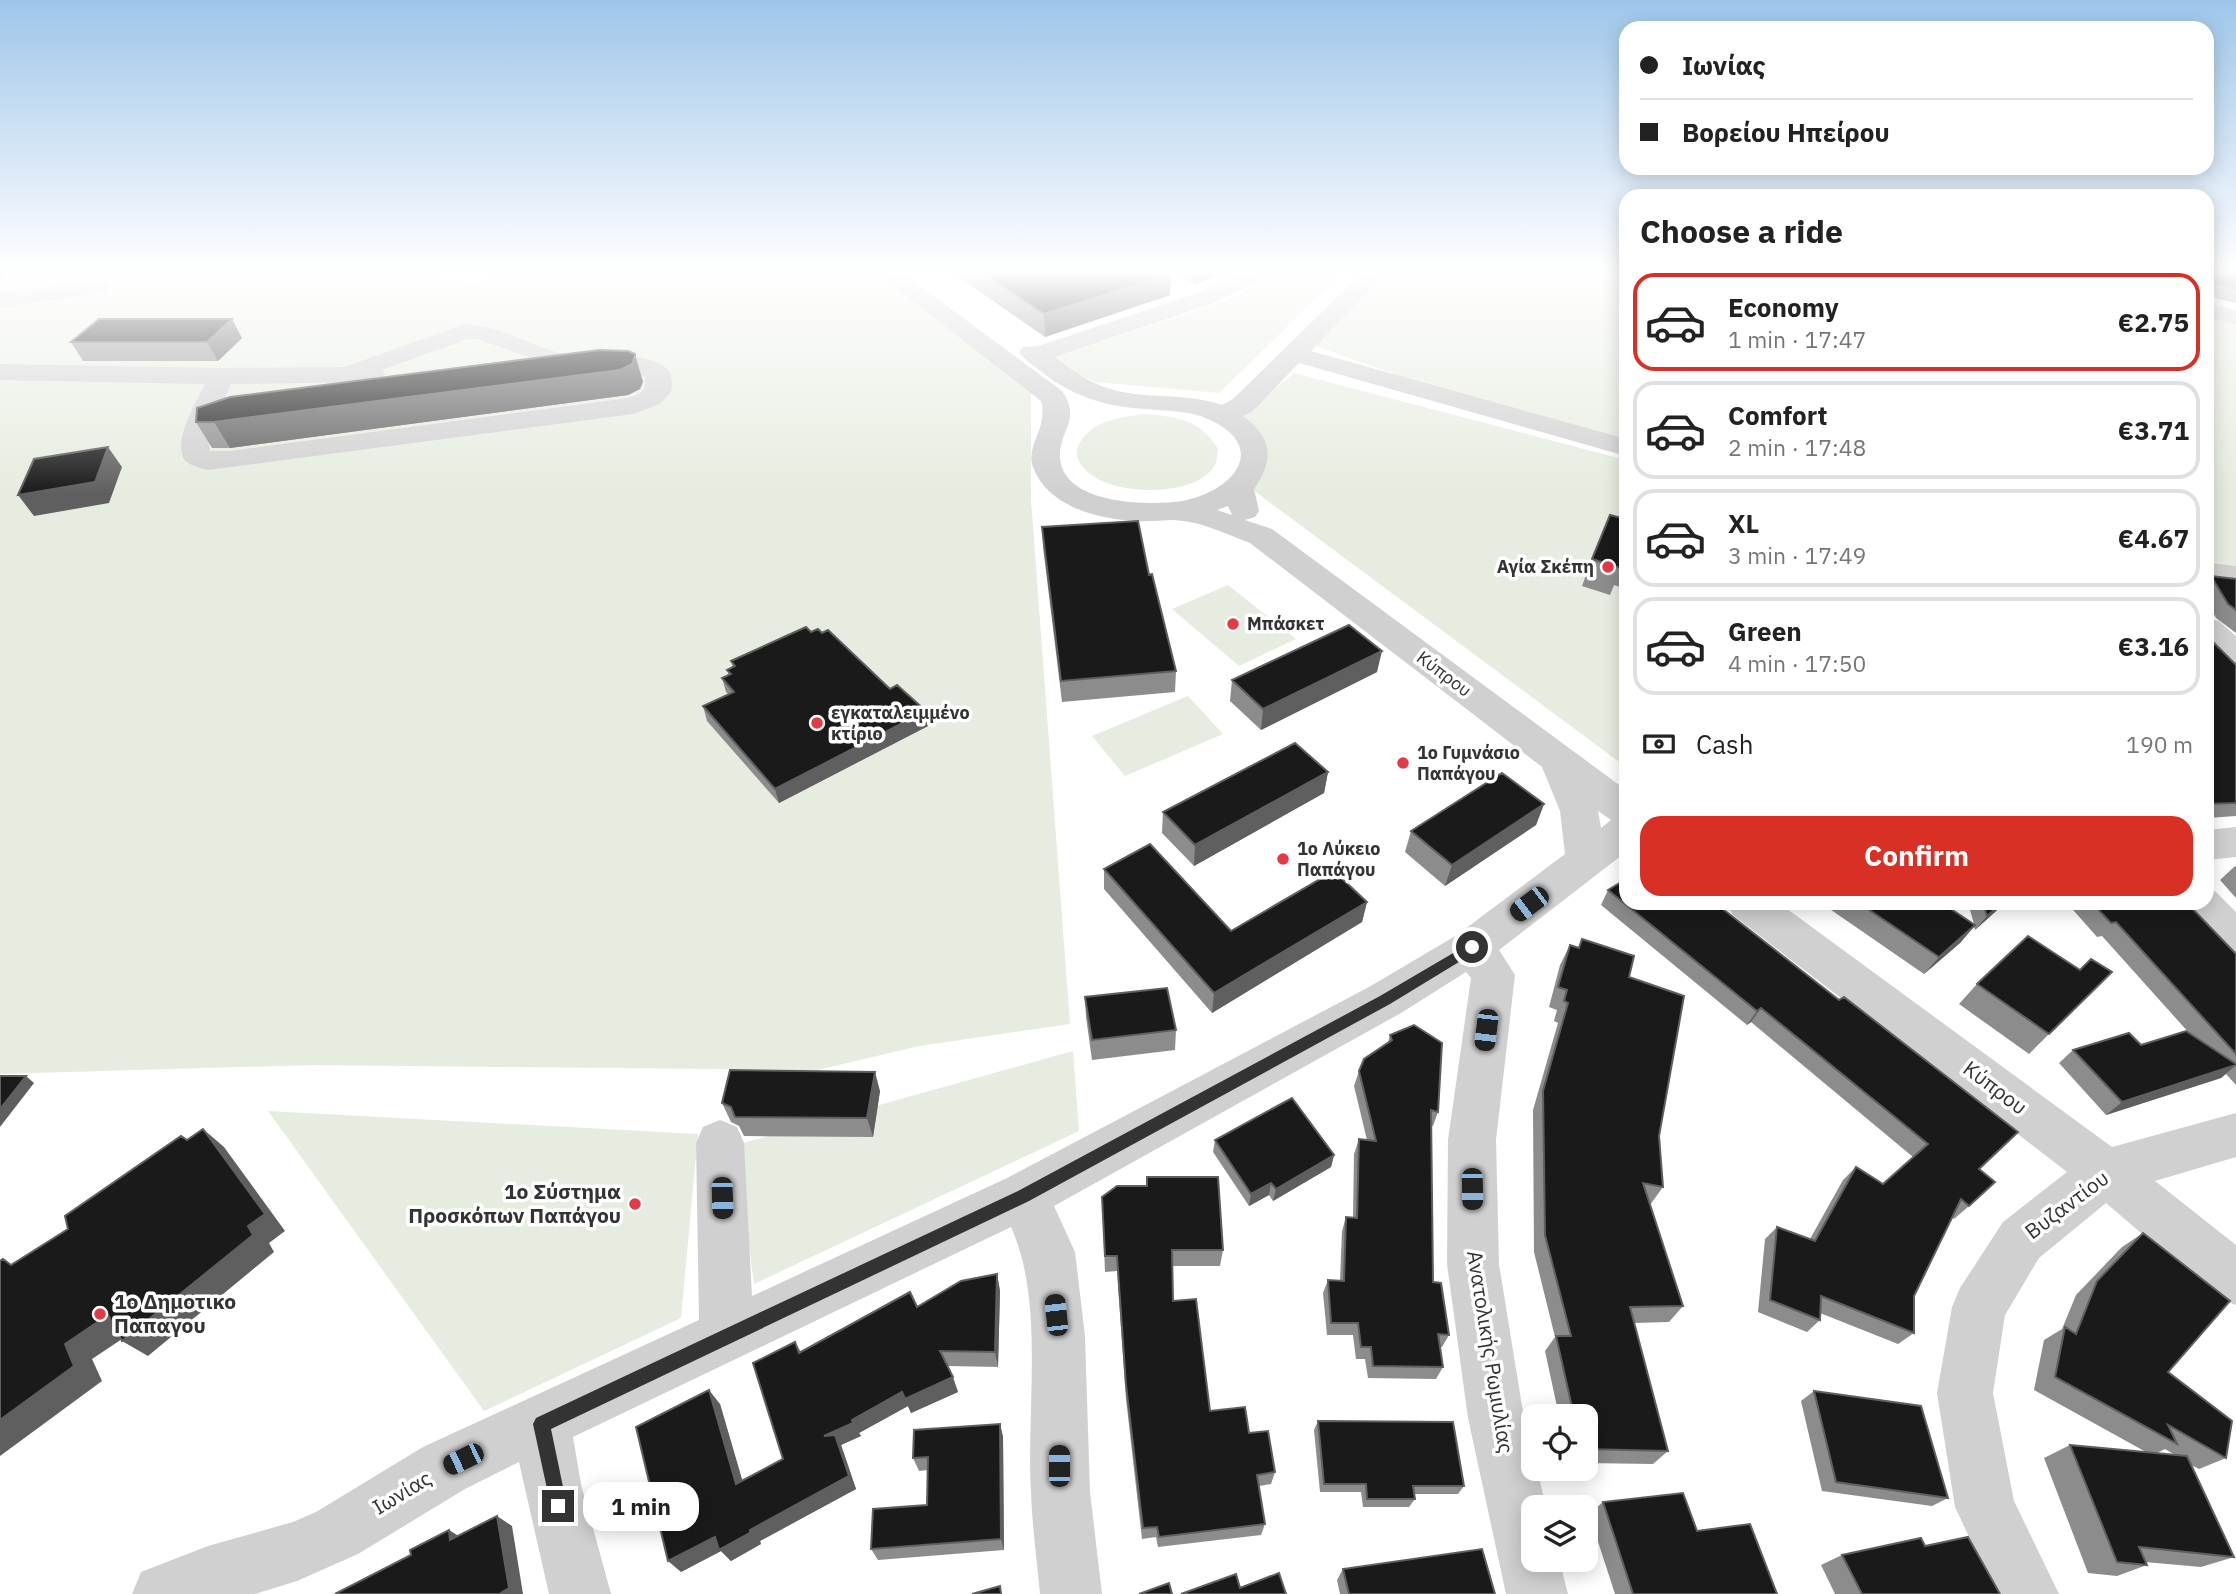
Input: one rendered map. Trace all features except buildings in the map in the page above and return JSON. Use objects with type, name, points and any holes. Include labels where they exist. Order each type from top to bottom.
[{"type":"street","points":[[346,375],[426,345]]},
{"type":"street","points":[[519,345],[573,364]]},
{"type":"street","name":"Κύπρου","points":[[985,345],[1053,397],[1058,421],[1045,456],[1048,467],[1064,488],[1078,497],[1115,510],[1136,513],[1178,512],[1205,516],[1261,536]]},
{"type":"street","points":[[1021,345],[1077,384],[1105,396],[1177,402],[1223,416],[1246,434],[1255,454],[1251,474],[1239,488]]},
{"type":"street","points":[[1035,355],[1064,345]]},
{"type":"street","points":[[1223,416],[1243,405],[1303,345]]},
{"type":"street","points":[[1294,354],[1619,446]]},
{"type":"street","points":[[221,376],[194,439],[197,456],[208,461],[633,406],[655,398],[659,392],[657,373],[622,364],[573,364],[505,370]]},
{"type":"street","points":[[0,372],[221,376],[426,373]]},
{"type":"street","name":"Κύπρου","points":[[1178,512],[1218,501],[1239,488],[1246,516],[1261,536],[1619,806]]},
{"type":"street","points":[[2214,573],[2236,576]]},
{"type":"street","points":[[2214,635],[2236,654]]},
{"type":"street","points":[[1557,760],[1579,811],[1586,861]]},
{"type":"street","name":"Ιωνίας","points":[[163,1594],[208,1577],[297,1551],[337,1533],[444,1468],[1023,1196],[1385,1000],[1472,947],[1619,835]]},
{"type":"street","points":[[2214,844],[2236,842]]},
{"type":"street","name":"Κύπρου","points":[[1757,910],[2106,1172],[2236,1279]]},
{"type":"street","points":[[2207,910],[2236,939]]},
{"type":"street","name":"Ανατολικής Ρωμυλίας","points":[[1472,947],[1493,975],[1472,1140],[1473,1264],[1496,1418],[1537,1594]]},
{"type":"street","name":"Βυζαντίου","points":[[2028,1594],[1985,1507],[1965,1393],[1979,1307],[2021,1240],[2106,1172],[2236,1135]]},
{"type":"street","points":[[720,1143],[727,1335]]},
{"type":"street","points":[[1023,1196],[1049,1252],[1058,1336],[1060,1492],[1071,1594]]},
{"type":"street","points":[[542,1424],[552,1484],[580,1594]]},
{"type":"shaded area","points":[[0,345],[974,345],[1031,388],[1031,500],[1070,1024],[919,1046],[818,1070],[311,1065],[0,1074]]},
{"type":"shaded area","points":[[1091,345],[1268,345],[1219,393],[1095,382],[1080,375],[1056,357]]},
{"type":"shaded area","points":[[1314,345],[1619,345],[1619,441],[1469,401]]},
{"type":"shaded area","points":[[2214,345],[2236,345],[2236,566],[2214,562]]},
{"type":"shaded area","points":[[1294,373],[1619,458],[1619,762],[1249,487],[1261,453],[1243,415]]},
{"type":"shaded area","points":[[1147,414],[1179,419],[1205,432],[1218,449],[1215,465],[1206,475],[1192,483],[1158,490],[1140,490],[1107,483],[1084,468],[1077,451],[1090,431],[1107,422]]},
{"type":"shaded area","name":"Μπάσκετ","points":[[1228,585],[1296,639],[1239,666],[1172,609]]},
{"type":"shaded area","points":[[1188,696],[1223,734],[1125,776],[1092,736]]},
{"type":"shaded area","points":[[1073,1051],[1079,1131],[754,1284],[736,1145]]},
{"type":"shaded area","points":[[268,1111],[698,1134],[681,1318],[484,1411]]},
{"type":"place","name":"Αγία Σκέπη","points":[[1608,567]]},
{"type":"place","name":"Μπάσκετ","points":[[1233,624]]},
{"type":"place","name":"εγκαταλειμμένο κτίριο","points":[[817,723]]},
{"type":"place","name":"1ο Γυμνάσιο Παπάγου","points":[[1403,763]]},
{"type":"place","name":"1ο Λύκειο Παπάγου","points":[[1283,859]]},
{"type":"place","name":"1ο Σύστημα Προσκόπων Παπάγου","points":[[635,1204]]},
{"type":"place","name":"1ο Δημοτικο Παπαγου","points":[[100,1314]]},
{"type":"route","points":[[558,1506],[542,1424],[1023,1196],[1385,1000],[1472,947]]}]
